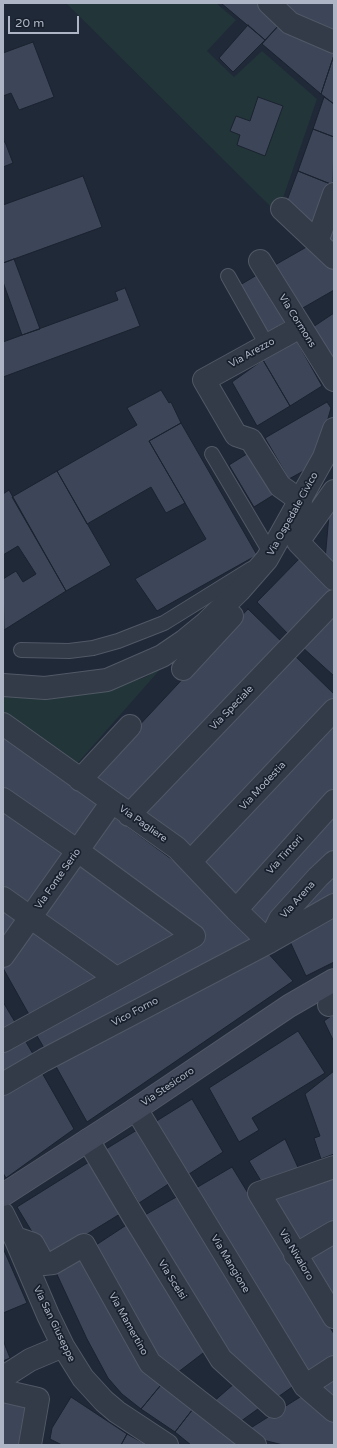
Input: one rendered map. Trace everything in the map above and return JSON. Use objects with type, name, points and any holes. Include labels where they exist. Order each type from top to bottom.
[{"type":"street","points":[[269,3],[290,24],[334,42]]},
{"type":"street","points":[[317,242],[334,194]]},
{"type":"street","points":[[282,209],[334,258]]},
{"type":"street","name":"Via Cormons","points":[[260,261],[334,380]]},
{"type":"street","name":"Via Arezzo","points":[[300,327],[204,380],[236,435],[251,440],[280,486],[300,501]]},
{"type":"street","name":"Via Ospedale Civico","points":[[3,685],[45,688],[107,680],[133,670],[162,656],[184,641],[206,623],[239,591],[269,556],[324,457],[334,429]]},
{"type":"street","points":[[333,487],[298,542],[334,579]]},
{"type":"street","points":[[183,669],[248,600],[239,591]]},
{"type":"street","name":"Via Speciale","points":[[121,808],[334,601]]},
{"type":"street","name":"Via Modestia","points":[[191,862],[334,710]]},
{"type":"street","name":"Via Pagliere","points":[[3,724],[177,848],[236,910],[269,942]]},
{"type":"street","points":[[80,780],[130,726]]},
{"type":"street","points":[[3,799],[78,851],[194,936],[3,1041]]},
{"type":"street","name":"Via Tintori","points":[[236,910],[334,801]]},
{"type":"street","name":"Via Fonte Serio","points":[[3,956],[78,851],[121,808]]},
{"type":"street","name":"Via Arena","points":[[269,942],[280,920],[318,877],[334,862]]},
{"type":"street","points":[[3,898],[116,978]]},
{"type":"street","name":"Vico Forno","points":[[3,1084],[44,1060],[269,942],[334,905]]},
{"type":"street","name":"Via Stesicoro","points":[[5,1190],[88,1140],[289,1006],[334,980]]},
{"type":"street","name":"Via Mangione","points":[[136,1109],[305,1386],[334,1411]]},
{"type":"street","name":"Via Scelsi","points":[[88,1140],[220,1359],[274,1406]]},
{"type":"street","name":"Via Nivaloro","points":[[332,1309],[295,1255],[259,1193],[334,1167]]},
{"type":"street","name":"Via San Giuseppe","points":[[3,1214],[63,1346],[83,1378],[104,1401],[117,1412],[167,1445]]},
{"type":"street","points":[[295,1255],[334,1232]]},
{"type":"street","name":"Via Mamertino","points":[[15,1238],[33,1244],[44,1264],[53,1263],[84,1245],[150,1363],[255,1445]]},
{"type":"street","points":[[3,1376],[30,1360],[63,1346]]},
{"type":"street","points":[[305,1386],[334,1367]]},
{"type":"street","points":[[3,1391],[38,1399],[30,1445]]},
{"type":"lane","points":[[228,276],[267,345]]},
{"type":"lane","points":[[21,650],[69,651],[94,648],[118,641],[164,623],[269,556],[212,454]]},
{"type":"green space","points":[[66,3],[216,3],[236,20],[207,51],[234,77],[262,51],[317,99],[282,201],[274,210]]},
{"type":"green space","points":[[164,665],[76,765],[3,713],[3,694],[57,697],[102,692],[146,677]]},
{"type":"building","points":[[221,3],[259,3],[280,24],[265,40]]},
{"type":"building","points":[[280,3],[334,3],[334,36],[294,20]]},
{"type":"building","points":[[280,24],[334,49],[334,55],[321,94],[262,44]]},
{"type":"building","points":[[248,25],[265,40],[233,72],[219,58]]},
{"type":"building","points":[[33,42],[54,97],[19,110],[11,93],[3,96],[3,53]]},
{"type":"building","points":[[334,55],[334,104],[321,94]]},
{"type":"building","points":[[258,97],[283,106],[265,156],[237,145],[240,135],[230,131],[236,116],[250,121]]},
{"type":"building","points":[[324,97],[334,104],[334,137],[313,129]]},
{"type":"building","points":[[313,129],[334,137],[333,185],[298,171]]},
{"type":"building","points":[[3,142],[5,142],[13,163],[3,167]]},
{"type":"building","points":[[298,171],[333,185],[316,230],[286,203]]},
{"type":"building","points":[[83,176],[102,227],[3,263],[3,205]]},
{"type":"building","points":[[334,208],[334,246],[324,236]]},
{"type":"building","points":[[310,245],[334,268],[334,290],[301,309],[275,265]]},
{"type":"building","points":[[14,259],[40,329],[22,335],[3,282],[3,263]]},
{"type":"building","points":[[257,275],[285,322],[268,333],[240,285]]},
{"type":"building","points":[[125,288],[140,326],[3,377],[3,342],[118,300],[115,292]]},
{"type":"building","points":[[334,313],[334,361],[313,327]]},
{"type":"building","points":[[295,338],[322,386],[290,406],[263,360]]},
{"type":"building","points":[[263,360],[290,406],[257,426],[232,382]]},
{"type":"building","points":[[161,390],[169,403],[171,402],[181,423],[149,441],[185,503],[166,513],[151,487],[87,524],[57,471],[137,425],[127,408]]},
{"type":"building","points":[[327,402],[331,408],[320,447],[307,469],[289,479],[265,438]]},
{"type":"building","points":[[181,423],[257,555],[157,611],[135,579],[206,539],[149,441]]},
{"type":"building","points":[[250,452],[275,494],[254,507],[229,465]]},
{"type":"building","points":[[57,471],[111,565],[66,591],[12,497]]},
{"type":"building","points":[[9,490],[66,591],[4,630],[3,579],[16,571],[23,582],[36,574],[18,546],[3,555],[3,494]]},
{"type":"building","points":[[334,510],[334,568],[325,560],[329,515]]},
{"type":"building","points":[[300,558],[334,593],[291,637],[257,602]]},
{"type":"building","points":[[248,609],[285,645],[129,807],[91,777]]},
{"type":"building","points":[[334,614],[334,676],[301,646]]},
{"type":"building","points":[[294,655],[334,694],[334,704],[192,850],[141,813]]},
{"type":"building","points":[[334,722],[334,791],[236,899],[199,862]]},
{"type":"building","points":[[3,736],[101,806],[74,842],[3,792]]},
{"type":"building","points":[[3,809],[68,853],[29,910],[3,891]]},
{"type":"building","points":[[334,809],[334,856],[262,930],[245,910]]},
{"type":"building","points":[[114,817],[185,869],[256,941],[47,1053],[33,1029],[204,936],[88,850]]},
{"type":"building","points":[[79,861],[184,935],[116,970],[40,916]]},
{"type":"building","points":[[334,868],[334,898],[288,926]]},
{"type":"building","points":[[3,904],[23,918],[3,946]]},
{"type":"building","points":[[334,912],[334,962],[306,976],[287,935]]},
{"type":"building","points":[[32,926],[103,977],[31,1018],[3,968]]},
{"type":"building","points":[[266,951],[293,981],[87,1122],[53,1061]]},
{"type":"building","points":[[3,1002],[18,1027],[3,1036]]},
{"type":"building","points":[[334,1014],[334,1042],[324,1021]]},
{"type":"building","points":[[298,1031],[325,1073],[252,1118],[259,1130],[239,1142],[209,1088]]},
{"type":"building","points":[[23,1037],[36,1059],[3,1078],[3,1048]]},
{"type":"building","points":[[41,1071],[74,1129],[6,1178],[3,1173],[3,1092]]},
{"type":"building","points":[[334,1071],[334,1154],[321,1159],[314,1138],[320,1136],[305,1094]]},
{"type":"building","points":[[192,1099],[223,1152],[186,1176],[155,1122]]},
{"type":"building","points":[[137,1130],[170,1183],[139,1203],[106,1149]]},
{"type":"building","points":[[285,1139],[301,1174],[264,1186],[249,1161]]},
{"type":"building","points":[[89,1162],[120,1214],[48,1258],[17,1207]]},
{"type":"building","points":[[232,1167],[334,1334],[334,1359],[308,1376],[196,1188]]},
{"type":"building","points":[[334,1173],[334,1226],[300,1246],[271,1195]]},
{"type":"building","points":[[178,1196],[295,1385],[275,1399],[233,1360],[145,1215]]},
{"type":"building","points":[[128,1224],[207,1350],[177,1373],[157,1360],[93,1247]]},
{"type":"building","points":[[334,1239],[334,1299],[307,1255]]},
{"type":"building","points":[[3,1248],[27,1303],[3,1313]]},
{"type":"building","points":[[81,1253],[165,1380],[141,1409],[122,1394],[108,1378],[87,1339],[54,1268]]},
{"type":"building","points":[[3,1340],[10,1358],[3,1361]]},
{"type":"building","points":[[334,1373],[334,1401],[318,1384]]},
{"type":"building","points":[[165,1380],[196,1405],[175,1432],[141,1409]]},
{"type":"building","points":[[235,1383],[262,1406],[237,1424],[212,1403]]},
{"type":"building","points":[[305,1394],[334,1421],[334,1445],[283,1445],[263,1440],[249,1429]]},
{"type":"building","points":[[71,1397],[127,1434],[121,1445],[62,1445],[50,1439],[52,1428]]},
{"type":"building","points":[[3,1400],[30,1406],[22,1445],[3,1445]]},
{"type":"building","points":[[196,1405],[239,1439],[234,1445],[191,1445],[175,1432]]},
{"type":"building","points":[[127,1434],[147,1445],[121,1445]]}]
